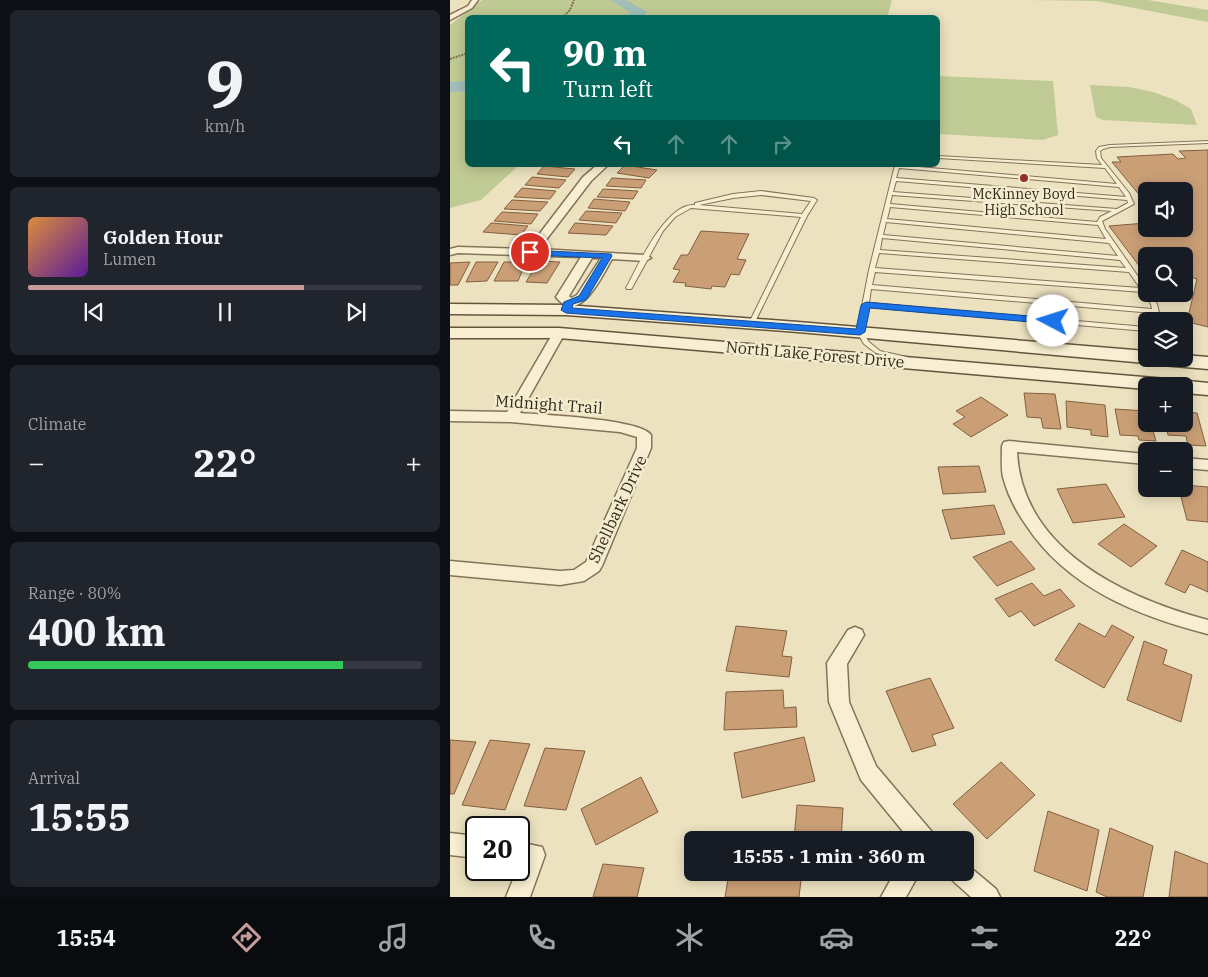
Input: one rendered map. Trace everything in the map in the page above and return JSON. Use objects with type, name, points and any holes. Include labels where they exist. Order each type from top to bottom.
[{"type":"main road","name":"North Lake Forest Drive","points":[[450,309],[568,306],[1138,356]]},
{"type":"main road","points":[[559,334],[568,306]]},
{"type":"main road","name":"North Lake Forest Drive","points":[[450,333],[559,334],[1138,382]]},
{"type":"main road","points":[[1193,362],[1208,363]]},
{"type":"main road","name":"North Lake Forest Drive","points":[[1193,388],[1208,389]]},
{"type":"street","points":[[452,17],[470,7],[475,0]]},
{"type":"street","points":[[530,252],[587,178],[601,167]]},
{"type":"street","points":[[450,252],[458,250],[530,252],[645,258]]},
{"type":"street","points":[[589,254],[562,296],[568,306],[582,298],[608,256]]},
{"type":"street","points":[[511,418],[559,334]]},
{"type":"street","name":"Midnight Trail","points":[[450,416],[511,418],[620,427],[637,430],[644,435]]},
{"type":"street","name":"Shellbark Drive","points":[[450,568],[552,578],[578,576],[593,566],[644,448],[644,435]]},
{"type":"street","points":[[1138,458],[1009,446],[1011,478],[1022,506],[1037,530],[1064,559],[1093,581],[1134,604],[1180,621],[1208,627]]},
{"type":"street","points":[[1193,464],[1208,465]]},
{"type":"street","points":[[854,636],[837,664],[839,702],[868,772],[917,831]]},
{"type":"street","points":[[450,844],[465,846]]},
{"type":"street","points":[[518,897],[521,881]]},
{"type":"street","points":[[893,897],[903,881]]},
{"type":"street","points":[[970,881],[988,897]]},
{"type":"lane","points":[[1138,280],[1110,241],[1099,221],[1131,204],[1098,155],[1101,148],[1208,142]]},
{"type":"lane","points":[[940,157],[1106,167]]},
{"type":"lane","points":[[897,167],[872,270],[860,332],[866,343],[878,352],[931,364]]},
{"type":"lane","points":[[908,167],[1120,186]]},
{"type":"lane","points":[[894,179],[1129,199]]},
{"type":"lane","points":[[629,288],[661,230],[673,216],[690,206],[733,196],[761,193],[814,200],[804,216],[752,323]]},
{"type":"lane","points":[[890,193],[1118,211]]},
{"type":"lane","points":[[887,205],[1100,224]]},
{"type":"lane","points":[[690,206],[804,216]]},
{"type":"lane","points":[[884,220],[1110,241]]},
{"type":"lane","points":[[880,236],[1122,258]]},
{"type":"lane","points":[[877,251],[1131,270]]},
{"type":"lane","points":[[872,270],[1138,291]]},
{"type":"lane","points":[[869,288],[1155,311],[1151,302]]},
{"type":"lane","points":[[866,305],[1138,328]]},
{"type":"path","points":[[565,15],[571,9],[574,0]]},
{"type":"path","points":[[450,59],[465,54]]},
{"type":"green space","points":[[482,0],[892,0],[888,15],[465,15],[465,167],[517,167],[481,200],[450,208],[450,25]]},
{"type":"green space","points":[[1028,0],[1148,0],[1208,10],[1208,22],[1097,1]]},
{"type":"green space","points":[[940,76],[1053,81],[1058,135],[1043,140],[940,134]]},
{"type":"green space","points":[[1090,85],[1129,87],[1153,92],[1175,100],[1191,109],[1197,125],[1103,120],[1096,117]]},
{"type":"building","points":[[1208,150],[1208,327],[1193,323],[1193,312],[1189,312],[1197,279],[1193,278],[1193,247],[1138,247],[1138,264],[1109,226],[1138,224],[1138,237],[1193,237],[1193,182],[1138,182],[1138,193],[1112,162],[1121,162],[1117,157],[1173,154],[1178,159],[1186,158],[1179,151]]},
{"type":"building","points":[[543,167],[575,169],[568,177],[537,174]]},
{"type":"building","points":[[623,167],[657,170],[649,178],[617,173]]},
{"type":"building","points":[[532,177],[566,180],[559,188],[525,185]]},
{"type":"building","points":[[612,178],[646,180],[641,188],[606,186]]},
{"type":"building","points":[[522,188],[556,191],[550,199],[514,197]]},
{"type":"building","points":[[603,189],[638,191],[633,199],[597,197]]},
{"type":"building","points":[[594,199],[630,202],[625,211],[588,208]]},
{"type":"building","points":[[512,200],[548,202],[540,211],[504,209]]},
{"type":"building","points":[[586,211],[622,213],[616,223],[579,220]]},
{"type":"building","points":[[502,212],[538,214],[531,224],[494,221]]},
{"type":"building","points":[[491,223],[528,226],[521,235],[483,232]]},
{"type":"building","points":[[575,223],[613,226],[606,235],[568,233]]},
{"type":"building","points":[[701,231],[749,234],[737,259],[746,260],[739,275],[731,274],[725,287],[712,286],[711,289],[685,286],[686,283],[673,282],[680,270],[673,269],[681,255],[688,255]]},
{"type":"building","points":[[539,261],[560,262],[547,283],[526,282]]},
{"type":"building","points":[[470,262],[458,285],[450,285],[450,263]]},
{"type":"building","points":[[476,262],[498,262],[487,281],[466,282]]},
{"type":"building","points":[[504,262],[526,262],[518,281],[494,281]]},
{"type":"building","points":[[1024,393],[1055,394],[1061,429],[1043,428],[1041,418],[1027,417]]},
{"type":"building","points":[[981,397],[1008,415],[971,437],[953,424],[965,417],[956,411]]},
{"type":"building","points":[[1066,401],[1105,405],[1108,437],[1091,435],[1091,430],[1067,427]]},
{"type":"building","points":[[1115,409],[1138,410],[1138,432],[1153,432],[1156,441],[1139,440],[1138,436],[1120,435]]},
{"type":"building","points":[[1193,413],[1197,413],[1206,446],[1193,445],[1193,442],[1187,442],[1186,436],[1168,435],[1167,432],[1193,432]]},
{"type":"building","points":[[979,466],[986,492],[943,494],[938,467]]},
{"type":"building","points":[[1106,484],[1125,517],[1073,523],[1057,489]]},
{"type":"building","points":[[1193,486],[1208,487],[1208,522],[1187,520],[1181,497],[1193,497]]},
{"type":"building","points":[[994,505],[1005,534],[951,539],[942,510]]},
{"type":"building","points":[[1124,524],[1157,546],[1131,567],[1098,544]]},
{"type":"building","points":[[1011,541],[1035,569],[997,586],[973,557]]},
{"type":"building","points":[[1182,550],[1208,562],[1208,592],[1190,584],[1185,593],[1165,584]]},
{"type":"building","points":[[1032,583],[1044,596],[1060,589],[1075,606],[1034,626],[1021,611],[1009,617],[995,599]]},
{"type":"building","points":[[1079,623],[1105,637],[1112,625],[1134,637],[1104,688],[1055,660]]},
{"type":"building","points":[[736,626],[787,631],[782,656],[792,657],[789,677],[726,671]]},
{"type":"building","points":[[1144,641],[1167,650],[1163,664],[1192,675],[1181,722],[1127,700]]},
{"type":"building","points":[[930,678],[954,728],[932,735],[936,745],[912,752],[886,691]]},
{"type":"building","points":[[783,690],[784,708],[796,707],[797,727],[724,730],[726,692]]},
{"type":"building","points":[[804,737],[815,781],[742,798],[734,753]]},
{"type":"building","points":[[450,740],[476,742],[454,794],[450,794]]},
{"type":"building","points":[[490,740],[530,744],[505,810],[462,805]]},
{"type":"building","points":[[545,748],[585,751],[566,810],[524,806]]},
{"type":"building","points":[[1001,762],[1035,795],[987,839],[953,804]]},
{"type":"building","points":[[641,777],[658,812],[596,845],[581,809]]},
{"type":"building","points":[[797,805],[843,808],[842,831],[795,831]]},
{"type":"building","points":[[1048,811],[1099,830],[1087,891],[1034,871]]},
{"type":"building","points":[[1110,828],[1153,846],[1143,897],[1107,897],[1096,892]]},
{"type":"building","points":[[1175,851],[1208,864],[1208,897],[1169,897]]},
{"type":"building","points":[[603,864],[644,868],[637,897],[593,897]]},
{"type":"building","points":[[728,881],[801,881],[799,897],[725,897]]},
{"type":"waterway","points":[[616,0],[640,12],[636,15]]},
{"type":"waterway","points":[[450,87],[465,86]]},
{"type":"place","name":"McKinney Boyd High School","points":[[1024,178]]},
{"type":"route","points":[[530,252],[608,256],[582,298],[569,302],[566,310],[860,332],[866,305],[1053,321]]}]
